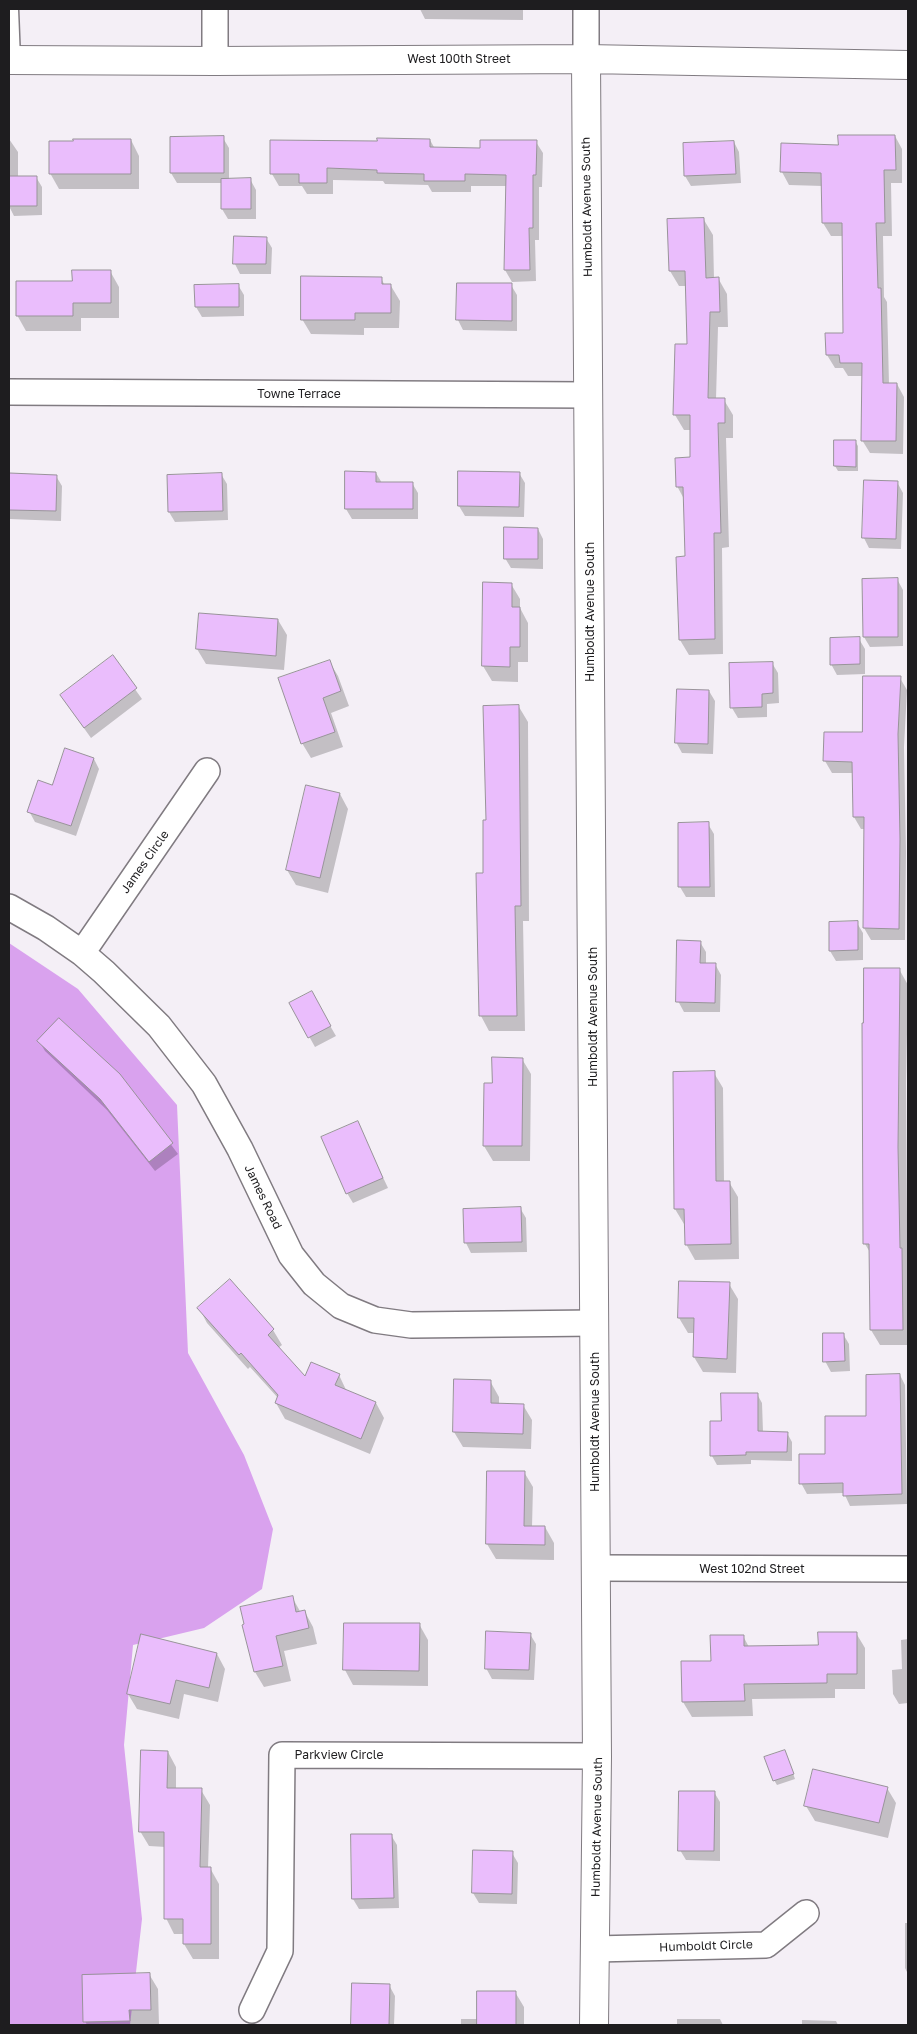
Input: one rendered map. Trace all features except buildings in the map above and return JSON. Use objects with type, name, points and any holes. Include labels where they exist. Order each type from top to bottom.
[{"type":"street","points":[[214,9],[215,61]]},
{"type":"street","name":"Humboldt Avenue South","points":[[586,9],[597,1756],[594,2025]]},
{"type":"street","name":"West 100th Street","points":[[11,60],[586,59],[908,65]]},
{"type":"street","name":"Towne Terrace","points":[[9,392],[589,395]]},
{"type":"street","name":"James Circle","points":[[82,953],[207,771]]},
{"type":"street","name":"James Road","points":[[9,907],[46,928],[82,953],[159,1026],[204,1084],[240,1149],[292,1255],[314,1284],[341,1306],[375,1320],[411,1325],[595,1323]]},
{"type":"street","name":"West 102nd Street","points":[[596,1568],[908,1569]]},
{"type":"street","name":"Parkview Circle","points":[[252,2010],[280,1951],[282,1755],[597,1756]]},
{"type":"street","name":"Humboldt Circle","points":[[595,1949],[766,1945],[806,1913]]},
{"type":"lane","points":[[11,60],[12,9]]},
{"type":"shaded area","points":[[9,943],[78,989],[177,1105],[188,1353],[244,1455],[273,1529],[262,1589],[204,1628],[133,1645],[124,1745],[142,1919],[130,2025],[9,2025]]}]
